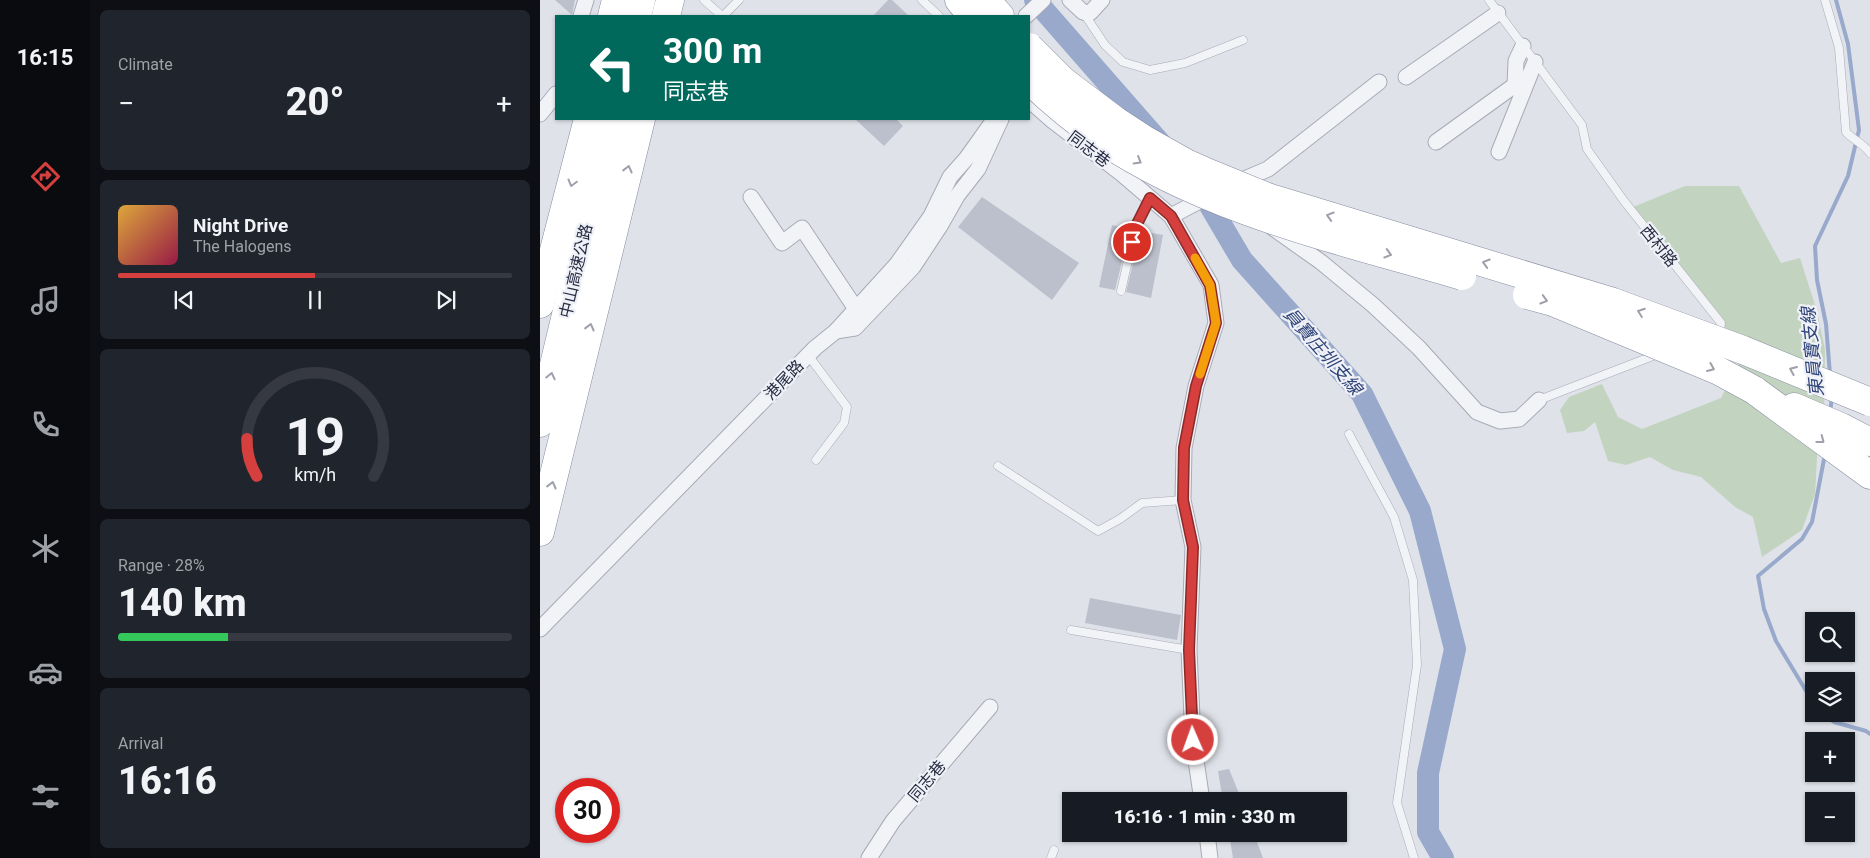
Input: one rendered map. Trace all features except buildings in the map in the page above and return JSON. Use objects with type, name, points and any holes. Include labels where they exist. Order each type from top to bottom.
[{"type":"highway","points":[[612,15],[616,0]]},
{"type":"highway","points":[[638,15],[641,0]]},
{"type":"highway","points":[[666,15],[670,0]]},
{"type":"highway","points":[[986,0],[999,15]]},
{"type":"highway","points":[[1030,48],[1063,81],[1116,121],[1186,163],[1212,174],[1270,198],[1614,302],[1743,350],[1870,402]]},
{"type":"highway","points":[[1030,81],[1068,116],[1103,141],[1146,166],[1194,190],[1266,218],[1553,302],[1717,370],[1754,390],[1842,426],[1870,442]]},
{"type":"highway","name":"中山高速公路","points":[[542,296],[588,120]]},
{"type":"highway","name":"中山高速公路","points":[[540,423],[613,120]]},
{"type":"highway","points":[[540,532],[641,120]]},
{"type":"highway","points":[[1754,390],[1870,475]]},
{"type":"street","points":[[581,15],[586,0]]},
{"type":"street","points":[[1027,15],[1043,0]]},
{"type":"street","points":[[1070,0],[1083,12],[1090,13],[1102,0]]},
{"type":"street","points":[[1406,77],[1498,13]]},
{"type":"street","points":[[1436,142],[1514,85],[1516,61],[1523,46]]},
{"type":"street","points":[[1499,152],[1535,62]]},
{"type":"street","points":[[1171,216],[1228,186],[1268,169],[1379,82]]},
{"type":"street","points":[[540,114],[555,95]]},
{"type":"street","name":"同志巷","points":[[1030,101],[1171,216],[1210,285],[1216,323],[1196,386],[1184,448],[1183,500],[1193,547],[1189,650],[1193,740],[1201,792]]},
{"type":"street","points":[[836,331],[897,264],[931,216],[950,177],[966,159],[994,120]]},
{"type":"street","name":"港尾路","points":[[540,629],[808,355],[836,331],[855,328],[912,267],[940,226],[957,196],[978,169],[1001,120]]},
{"type":"street","points":[[1228,186],[1278,231],[1321,262],[1372,305],[1419,348],[1476,412],[1500,421],[1519,419],[1539,400]]},
{"type":"street","points":[[751,197],[782,243],[802,228],[856,309]]},
{"type":"street","name":"同志巷","points":[[869,858],[892,821],[990,707]]},
{"type":"street","points":[[1208,842],[1210,858]]},
{"type":"lane","points":[[704,0],[722,15]]},
{"type":"lane","points":[[724,15],[739,0]]},
{"type":"lane","points":[[922,0],[955,8]]},
{"type":"lane","name":"西村路","points":[[1489,0],[1582,125],[1587,149],[1624,201],[1721,323],[1720,331],[1693,341]]},
{"type":"lane","points":[[1825,0],[1839,48],[1846,132],[1851,138],[1862,144],[1870,153]]},
{"type":"lane","points":[[1083,12],[1105,45],[1123,62],[1150,70],[1185,63],[1243,40]]},
{"type":"lane","points":[[1121,291],[1136,226],[1150,198]]},
{"type":"lane","points":[[1539,400],[1684,344]]},
{"type":"lane","points":[[808,355],[848,407],[844,423],[816,460]]},
{"type":"lane","points":[[1349,434],[1394,517],[1413,580],[1418,665],[1397,803],[1414,858]]},
{"type":"lane","points":[[998,466],[1098,532],[1120,520],[1142,503],[1183,500]]},
{"type":"lane","points":[[1071,630],[1189,650]]},
{"type":"lane","points":[[1051,858],[1054,850]]},
{"type":"green space","points":[[1685,186],[1739,186],[1781,263],[1800,258],[1816,308],[1825,349],[1824,414],[1818,440],[1815,494],[1802,530],[1762,557],[1753,517],[1735,507],[1701,477],[1673,470],[1650,457],[1626,465],[1608,461],[1595,422],[1584,431],[1567,433],[1560,410],[1569,397],[1602,384],[1618,417],[1642,429],[1721,398],[1746,351],[1718,324],[1633,207]]},
{"type":"waterway","name":"員寶庄圳支線","points":[[1035,0],[1161,144]]},
{"type":"waterway","name":"東員寶支線","points":[[1830,375],[1826,324],[1817,280],[1815,246],[1848,176],[1859,130],[1848,44],[1836,0]]},
{"type":"waterway","name":"員寶庄圳支線","points":[[1199,187],[1242,260],[1362,394],[1420,511],[1455,649],[1428,773],[1428,832],[1443,858]]},
{"type":"waterway","name":"東員寶支線","points":[[1830,412],[1832,397]]},
{"type":"waterway","name":"東員寶支線","points":[[1805,689],[1776,641],[1764,609],[1758,576],[1802,539],[1812,522],[1825,454]]},
{"type":"waterway","name":"東員寶支線","points":[[1834,722],[1866,731],[1870,734]]},
{"type":"slow traffic","points":[[1195,258],[1210,285],[1216,323],[1200,374]]},
{"type":"route","points":[[1132,242],[1136,226],[1150,198],[1171,216],[1210,285],[1216,323],[1196,386],[1184,448],[1183,500],[1193,547],[1189,650],[1193,740]]}]
